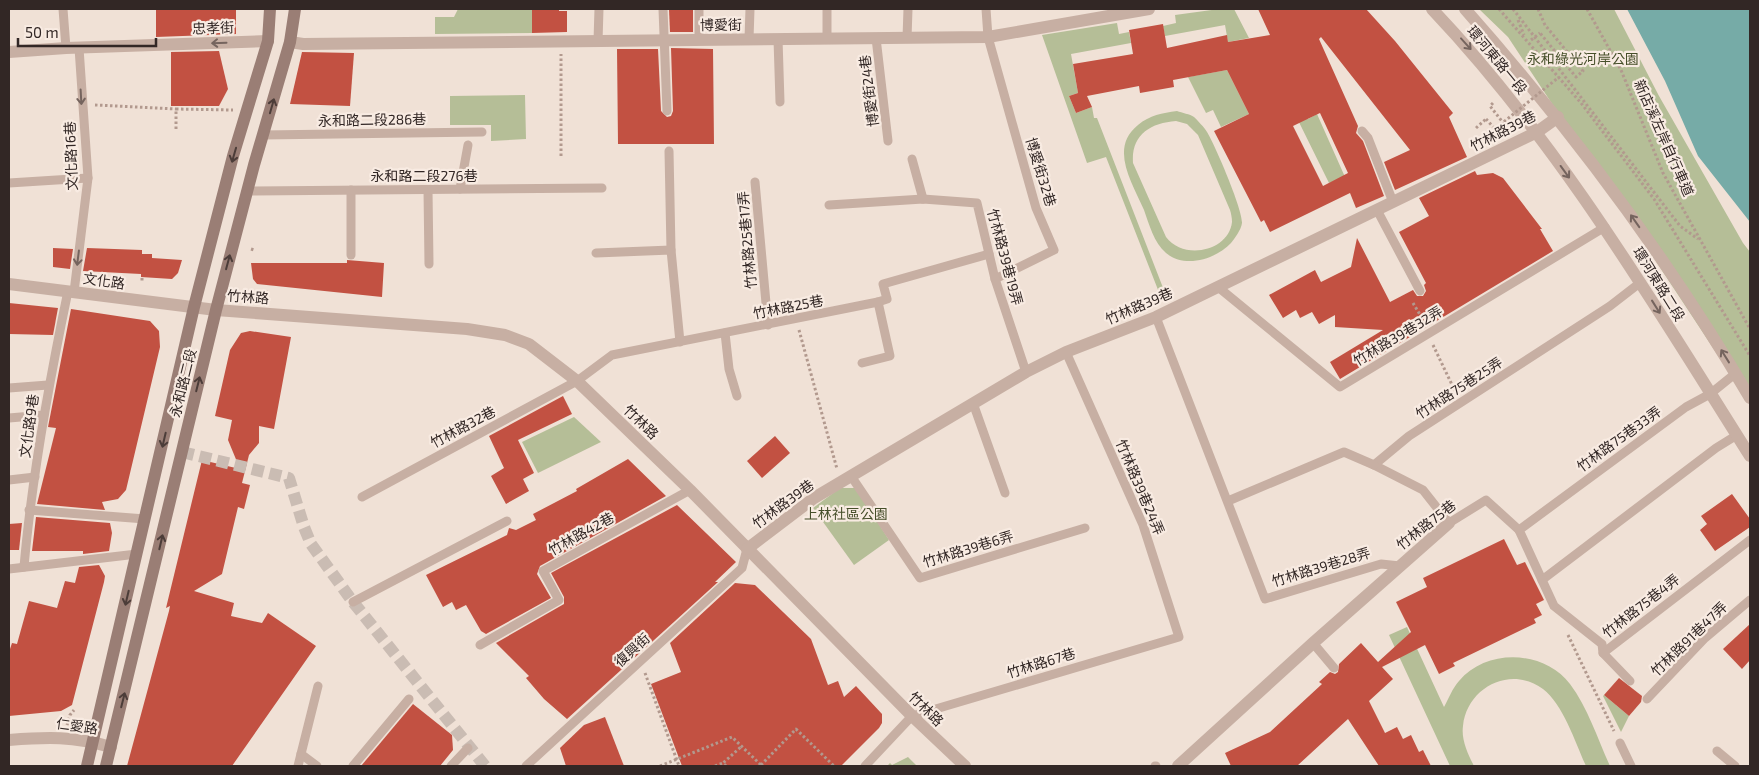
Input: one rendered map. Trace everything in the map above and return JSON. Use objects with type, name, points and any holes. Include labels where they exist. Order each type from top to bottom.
[{"type":"main road","name":"永和路二段","points":[[106,766],[216,310],[247,191],[290,42],[296,9]]},
{"type":"main road","name":"永和路二段","points":[[87,766],[194,307],[233,156],[268,41],[269,10]]},
{"type":"street","name":"博愛街","points":[[290,42],[302,44],[988,37],[1086,13],[1149,9]]},
{"type":"street","name":"環河東路一段","points":[[1432,9],[1470,48],[1537,132]]},
{"type":"street","name":"環河東路一段","points":[[1465,9],[1558,117]]},
{"type":"street","name":"忠孝街","points":[[9,52],[268,41]]},
{"type":"street","name":"竹林路39巷","points":[[747,549],[814,498],[1026,372],[1066,352],[1156,317],[1537,132],[1558,117]]},
{"type":"street","name":"環河東路二段","points":[[1558,117],[1678,280],[1750,398]]},
{"type":"street","name":"環河東路二段","points":[[1537,132],[1605,227],[1750,456]]},
{"type":"street","name":"文化路","points":[[9,284],[194,307]]},
{"type":"street","name":"竹林路","points":[[194,307],[467,329],[505,335],[529,344],[577,381],[690,490],[912,716],[965,766]]},
{"type":"street","name":"竹林路75巷","points":[[1178,766],[1449,523]]},
{"type":"street","name":"仁愛路","points":[[9,740],[55,736],[94,742],[111,747]]},
{"type":"lane","name":"文化路16巷","points":[[63,9],[73,48],[82,105],[88,178],[71,292]]},
{"type":"lane","points":[[598,41],[599,9]]},
{"type":"lane","points":[[663,9],[667,111]]},
{"type":"lane","points":[[699,9],[699,40]]},
{"type":"lane","points":[[749,39],[750,9]]},
{"type":"lane","points":[[827,9],[827,39]]},
{"type":"lane","points":[[907,38],[908,9]]},
{"type":"lane","points":[[986,9],[988,37]]},
{"type":"lane","name":"博愛街32巷","points":[[988,37],[1036,208],[1054,250],[995,279]]},
{"type":"lane","name":"博愛街24巷","points":[[876,38],[888,141]]},
{"type":"lane","points":[[778,39],[780,102]]},
{"type":"lane","points":[[1362,131],[1368,138],[1393,202]]},
{"type":"lane","name":"永和路二段286巷","points":[[263,135],[482,132]]},
{"type":"lane","points":[[460,189],[468,145]]},
{"type":"lane","points":[[669,151],[671,250],[680,342]]},
{"type":"lane","points":[[912,159],[922,199]]},
{"type":"lane","points":[[9,184],[88,178]]},
{"type":"lane","name":"竹林路25巷17弄","points":[[755,182],[768,325]]},
{"type":"lane","name":"永和路二段276巷","points":[[247,191],[602,188]]},
{"type":"lane","points":[[351,190],[351,255]]},
{"type":"lane","points":[[428,190],[429,264]]},
{"type":"lane","name":"竹林路39巷19弄","points":[[829,205],[922,199],[977,203],[995,279],[1026,372]]},
{"type":"lane","points":[[1377,210],[1420,291]]},
{"type":"lane","name":"竹林路39巷32弄","points":[[1218,287],[1340,387],[1605,227]]},
{"type":"lane","points":[[596,253],[671,250]]},
{"type":"lane","points":[[862,363],[890,356],[878,302],[887,299],[884,284],[989,254]]},
{"type":"lane","name":"竹林路75巷25弄","points":[[1374,465],[1409,436],[1610,306],[1641,282]]},
{"type":"lane","name":"文化路9巷","points":[[24,567],[29,510],[48,385],[71,292]]},
{"type":"lane","name":"竹林路25巷","points":[[577,381],[612,355],[796,320],[878,302]]},
{"type":"lane","name":"竹林路39巷28弄","points":[[1156,317],[1265,598],[1381,564],[1400,566]]},
{"type":"lane","points":[[725,333],[729,369],[737,396]]},
{"type":"lane","name":"竹林路39巷24弄","points":[[1066,352],[1143,525],[1178,637]]},
{"type":"lane","name":"竹林路75巷33弄","points":[[1519,530],[1686,407],[1710,394],[1736,373]]},
{"type":"lane","name":"竹林路32巷","points":[[362,497],[577,381]]},
{"type":"lane","points":[[9,388],[48,385]]},
{"type":"lane","points":[[973,403],[1005,493]]},
{"type":"lane","points":[[9,418],[44,415]]},
{"type":"lane","points":[[1542,580],[1716,448],[1737,435]]},
{"type":"lane","points":[[1228,501],[1344,452],[1423,490],[1449,523]]},
{"type":"lane","points":[[9,480],[35,477]]},
{"type":"lane","name":"竹林路39巷6弄","points":[[846,479],[920,578],[1085,528]]},
{"type":"lane","name":"竹林路42巷","points":[[480,645],[559,600],[542,571],[690,490]]},
{"type":"lane","name":"竹林路75巷","points":[[1449,523],[1486,500],[1519,530],[1542,580]]},
{"type":"lane","points":[[29,510],[145,519]]},
{"type":"lane","points":[[353,602],[506,521]]},
{"type":"lane","name":"竹林路75巷4弄","points":[[1603,653],[1750,540]]},
{"type":"lane","name":"復興街","points":[[526,766],[742,568],[747,549]]},
{"type":"lane","points":[[9,569],[137,554]]},
{"type":"lane","name":"竹林路75巷4弄","points":[[1542,580],[1554,606],[1602,644],[1603,653]]},
{"type":"lane","name":"竹林路91巷47弄","points":[[1647,699],[1705,638],[1750,600]]},
{"type":"lane","name":"竹林路67巷","points":[[912,716],[1178,637]]},
{"type":"lane","points":[[1313,643],[1334,668]]},
{"type":"lane","points":[[1603,653],[1630,680]]},
{"type":"lane","points":[[298,766],[318,686]]},
{"type":"lane","points":[[353,766],[408,699]]},
{"type":"lane","points":[[865,766],[912,716]]},
{"type":"lane","points":[[1620,743],[1632,766]]},
{"type":"lane","points":[[450,766],[468,748]]},
{"type":"lane","points":[[1717,751],[1736,766]]},
{"type":"lane","points":[[301,754],[317,766]]},
{"type":"path","points":[[1499,9],[1525,38],[1530,41],[1581,102],[1654,199],[1750,356]]},
{"type":"path","points":[[1514,9],[1525,38]]},
{"type":"path","points":[[1530,41],[1540,33],[1576,77],[1583,71],[1545,25],[1538,9]]},
{"type":"path","name":"新店溪左岸自行車道","points":[[1587,9],[1621,70],[1663,173],[1750,329]]},
{"type":"path","points":[[1516,15],[1680,226],[1700,241]]},
{"type":"path","points":[[560,156],[561,41]]},
{"type":"path","points":[[1476,128],[1486,119],[1495,129],[1559,77]]},
{"type":"path","points":[[82,105],[248,110]]},
{"type":"path","points":[[176,109],[176,129]]},
{"type":"path","points":[[796,320],[846,479]]},
{"type":"path","points":[[1567,632],[1620,743]]},
{"type":"path","points":[[641,661],[679,766]]},
{"type":"path","points":[[70,714],[74,710]]},
{"type":"path","points":[[660,766],[732,737],[761,766],[796,729],[834,766]]},
{"type":"path","points":[[715,766],[725,765],[742,746]]},
{"type":"green space","points":[[458,9],[532,9],[532,33],[435,34],[435,17],[454,17]]},
{"type":"green space","points":[[1219,9],[1234,9],[1249,38],[1228,42],[1225,25],[1165,36],[1163,26],[1176,23],[1175,15]]},
{"type":"green space","name":"永和綠光河岸公園","points":[[1479,9],[1614,9],[1659,96],[1743,243],[1750,252],[1750,404],[1508,37]]},
{"type":"green space","points":[[1117,23],[1119,34],[1129,32],[1131,43],[1071,54],[1078,93],[1069,96],[1076,113],[1092,107],[1094,118],[1097,118],[1167,298],[1162,300],[1106,157],[1087,163],[1042,35]]},
{"type":"green space","points":[[1227,70],[1249,114],[1221,127],[1213,110],[1206,113],[1188,77]]},
{"type":"green space","points":[[525,95],[526,139],[491,141],[491,125],[450,125],[450,96]]},
{"type":"green space","points":[[1293,110],[1308,119],[1317,114],[1345,177],[1329,183]]},
{"type":"green space","points":[[1177,111],[1192,116],[1206,130],[1228,178],[1241,216],[1242,223],[1231,243],[1217,254],[1200,260],[1191,261],[1174,258],[1166,253],[1158,244],[1129,177],[1124,155],[1125,144],[1129,134],[1138,125],[1156,115]],"holes":[[[1176,121],[1187,124],[1198,135],[1230,210],[1232,220],[1229,232],[1223,240],[1215,246],[1205,249],[1183,249],[1166,237],[1133,163],[1135,145],[1144,132],[1158,124],[1167,122]]]},
{"type":"green space","points":[[574,417],[601,442],[538,473],[522,442]]},
{"type":"green space","name":"上林社區公園","points":[[840,488],[856,488],[889,540],[854,565],[813,508]]},
{"type":"green space","points":[[1407,627],[1444,707],[1452,690],[1471,670],[1500,658],[1531,659],[1559,673],[1570,684],[1582,703],[1610,766],[1586,766],[1557,704],[1543,689],[1531,682],[1518,679],[1492,684],[1473,700],[1466,712],[1463,736],[1474,766],[1450,766],[1389,635]]},
{"type":"green space","points":[[1603,696],[1629,716],[1621,732]]},
{"type":"green space","points":[[908,757],[917,766],[887,766],[890,763],[892,765]]},
{"type":"water","points":[[1627,9],[1750,9],[1750,222],[1698,156],[1665,81]]},
{"type":"building","points":[[532,9],[559,9],[559,11],[567,11],[567,32],[532,33]]},
{"type":"building","points":[[669,9],[693,9],[693,32],[670,32]]},
{"type":"building","points":[[1258,9],[1366,9],[1395,41],[1453,113],[1449,117],[1467,157],[1395,190],[1384,162],[1410,150],[1321,37],[1319,39],[1358,126],[1356,133],[1363,141],[1384,196],[1356,208],[1350,193],[1270,232],[1264,220],[1261,222],[1214,131],[1249,114],[1227,70],[1173,80],[1174,87],[1140,93],[1139,86],[1087,96],[1092,107],[1076,113],[1069,96],[1078,93],[1073,64],[1133,54],[1129,30],[1163,24],[1167,48],[1227,35],[1228,42],[1270,35]],"holes":[[[1320,113],[1348,173],[1323,186],[1293,126]]]},
{"type":"building","points":[[156,10],[236,10],[236,34],[156,37]]},
{"type":"building","points":[[671,48],[713,49],[714,144],[618,144],[617,49],[658,49],[661,111],[667,117],[671,116],[673,111]]},
{"type":"building","points":[[219,51],[228,89],[219,106],[171,106],[171,52]]},
{"type":"building","points":[[302,52],[354,53],[350,106],[290,104]]},
{"type":"building","points":[[1475,171],[1477,175],[1493,173],[1503,178],[1542,229],[1540,229],[1553,251],[1340,379],[1330,362],[1383,330],[1335,327],[1335,315],[1319,324],[1312,312],[1300,318],[1296,310],[1283,318],[1269,295],[1315,270],[1321,282],[1351,267],[1357,238],[1390,302],[1413,290],[1417,296],[1423,296],[1426,291],[1424,285],[1426,283],[1399,232],[1429,216],[1419,198]]},
{"type":"building","points":[[53,248],[73,249],[70,269],[53,267]]},
{"type":"building","points":[[87,248],[142,250],[142,254],[152,254],[152,258],[182,260],[178,273],[172,279],[141,277],[141,274],[83,271]]},
{"type":"building","points":[[347,260],[384,263],[382,297],[257,284],[253,279],[251,263],[347,263]]},
{"type":"building","points":[[9,303],[58,308],[53,335],[9,334]]},
{"type":"building","points":[[71,309],[150,321],[159,331],[160,347],[126,490],[118,499],[102,502],[105,510],[37,504],[56,428],[48,427]]},
{"type":"building","points":[[250,331],[291,337],[274,429],[259,426],[259,443],[249,455],[242,483],[250,485],[244,509],[238,507],[222,574],[194,591],[234,603],[231,616],[262,623],[268,613],[316,646],[232,766],[127,766],[169,611],[170,606],[166,608],[202,460],[240,469],[228,440],[232,420],[215,416],[230,350],[241,333]]},
{"type":"building","points":[[563,396],[572,414],[518,440],[534,473],[523,479],[529,491],[506,504],[491,476],[504,468],[489,436]]},
{"type":"building","points":[[775,436],[790,453],[762,478],[747,461]]},
{"type":"building","points":[[628,459],[666,496],[540,566],[537,574],[551,598],[486,634],[481,631],[466,605],[456,610],[452,602],[443,607],[426,575],[507,535],[509,528],[516,530],[536,520],[533,514],[577,491],[576,489]]},
{"type":"building","points":[[1732,494],[1750,519],[1750,527],[1715,551],[1700,530],[1707,524],[1701,516]]},
{"type":"building","points":[[677,505],[736,562],[715,582],[718,582],[567,719],[544,699],[526,678],[529,676],[496,643],[564,604],[564,597],[551,573]]},
{"type":"building","points":[[36,517],[110,523],[112,533],[109,551],[83,554],[83,551],[32,551]]},
{"type":"building","points":[[22,523],[19,550],[9,550],[9,524]]},
{"type":"building","points":[[1504,539],[1517,565],[1525,562],[1544,600],[1536,604],[1542,615],[1534,619],[1536,623],[1453,663],[1455,666],[1439,674],[1425,645],[1382,667],[1393,679],[1369,701],[1385,733],[1397,727],[1403,739],[1411,735],[1419,752],[1423,750],[1431,766],[1379,766],[1348,719],[1297,766],[1231,766],[1225,753],[1270,732],[1322,684],[1319,682],[1330,672],[1335,674],[1338,672],[1339,664],[1361,643],[1378,662],[1411,632],[1396,602],[1427,587],[1423,578]]},
{"type":"building","points":[[99,565],[105,576],[104,582],[72,705],[61,711],[9,716],[9,652],[12,643],[17,644],[29,601],[57,608],[65,581],[75,583],[79,567]]},
{"type":"building","points":[[735,583],[755,585],[811,639],[828,685],[838,681],[844,697],[856,686],[882,714],[882,723],[879,728],[841,766],[682,766],[651,684],[681,672],[670,643]]},
{"type":"building","points":[[1750,624],[1750,660],[1742,669],[1723,649]]},
{"type":"building","points":[[1619,678],[1642,696],[1641,702],[1629,716],[1604,695]]},
{"type":"building","points":[[413,704],[452,735],[453,750],[440,766],[361,766]]},
{"type":"building","points":[[605,717],[624,766],[566,766],[560,748],[584,725]]},
{"type":"tunnel","points":[[182,452],[289,478],[311,544],[353,602],[485,766]]}]
